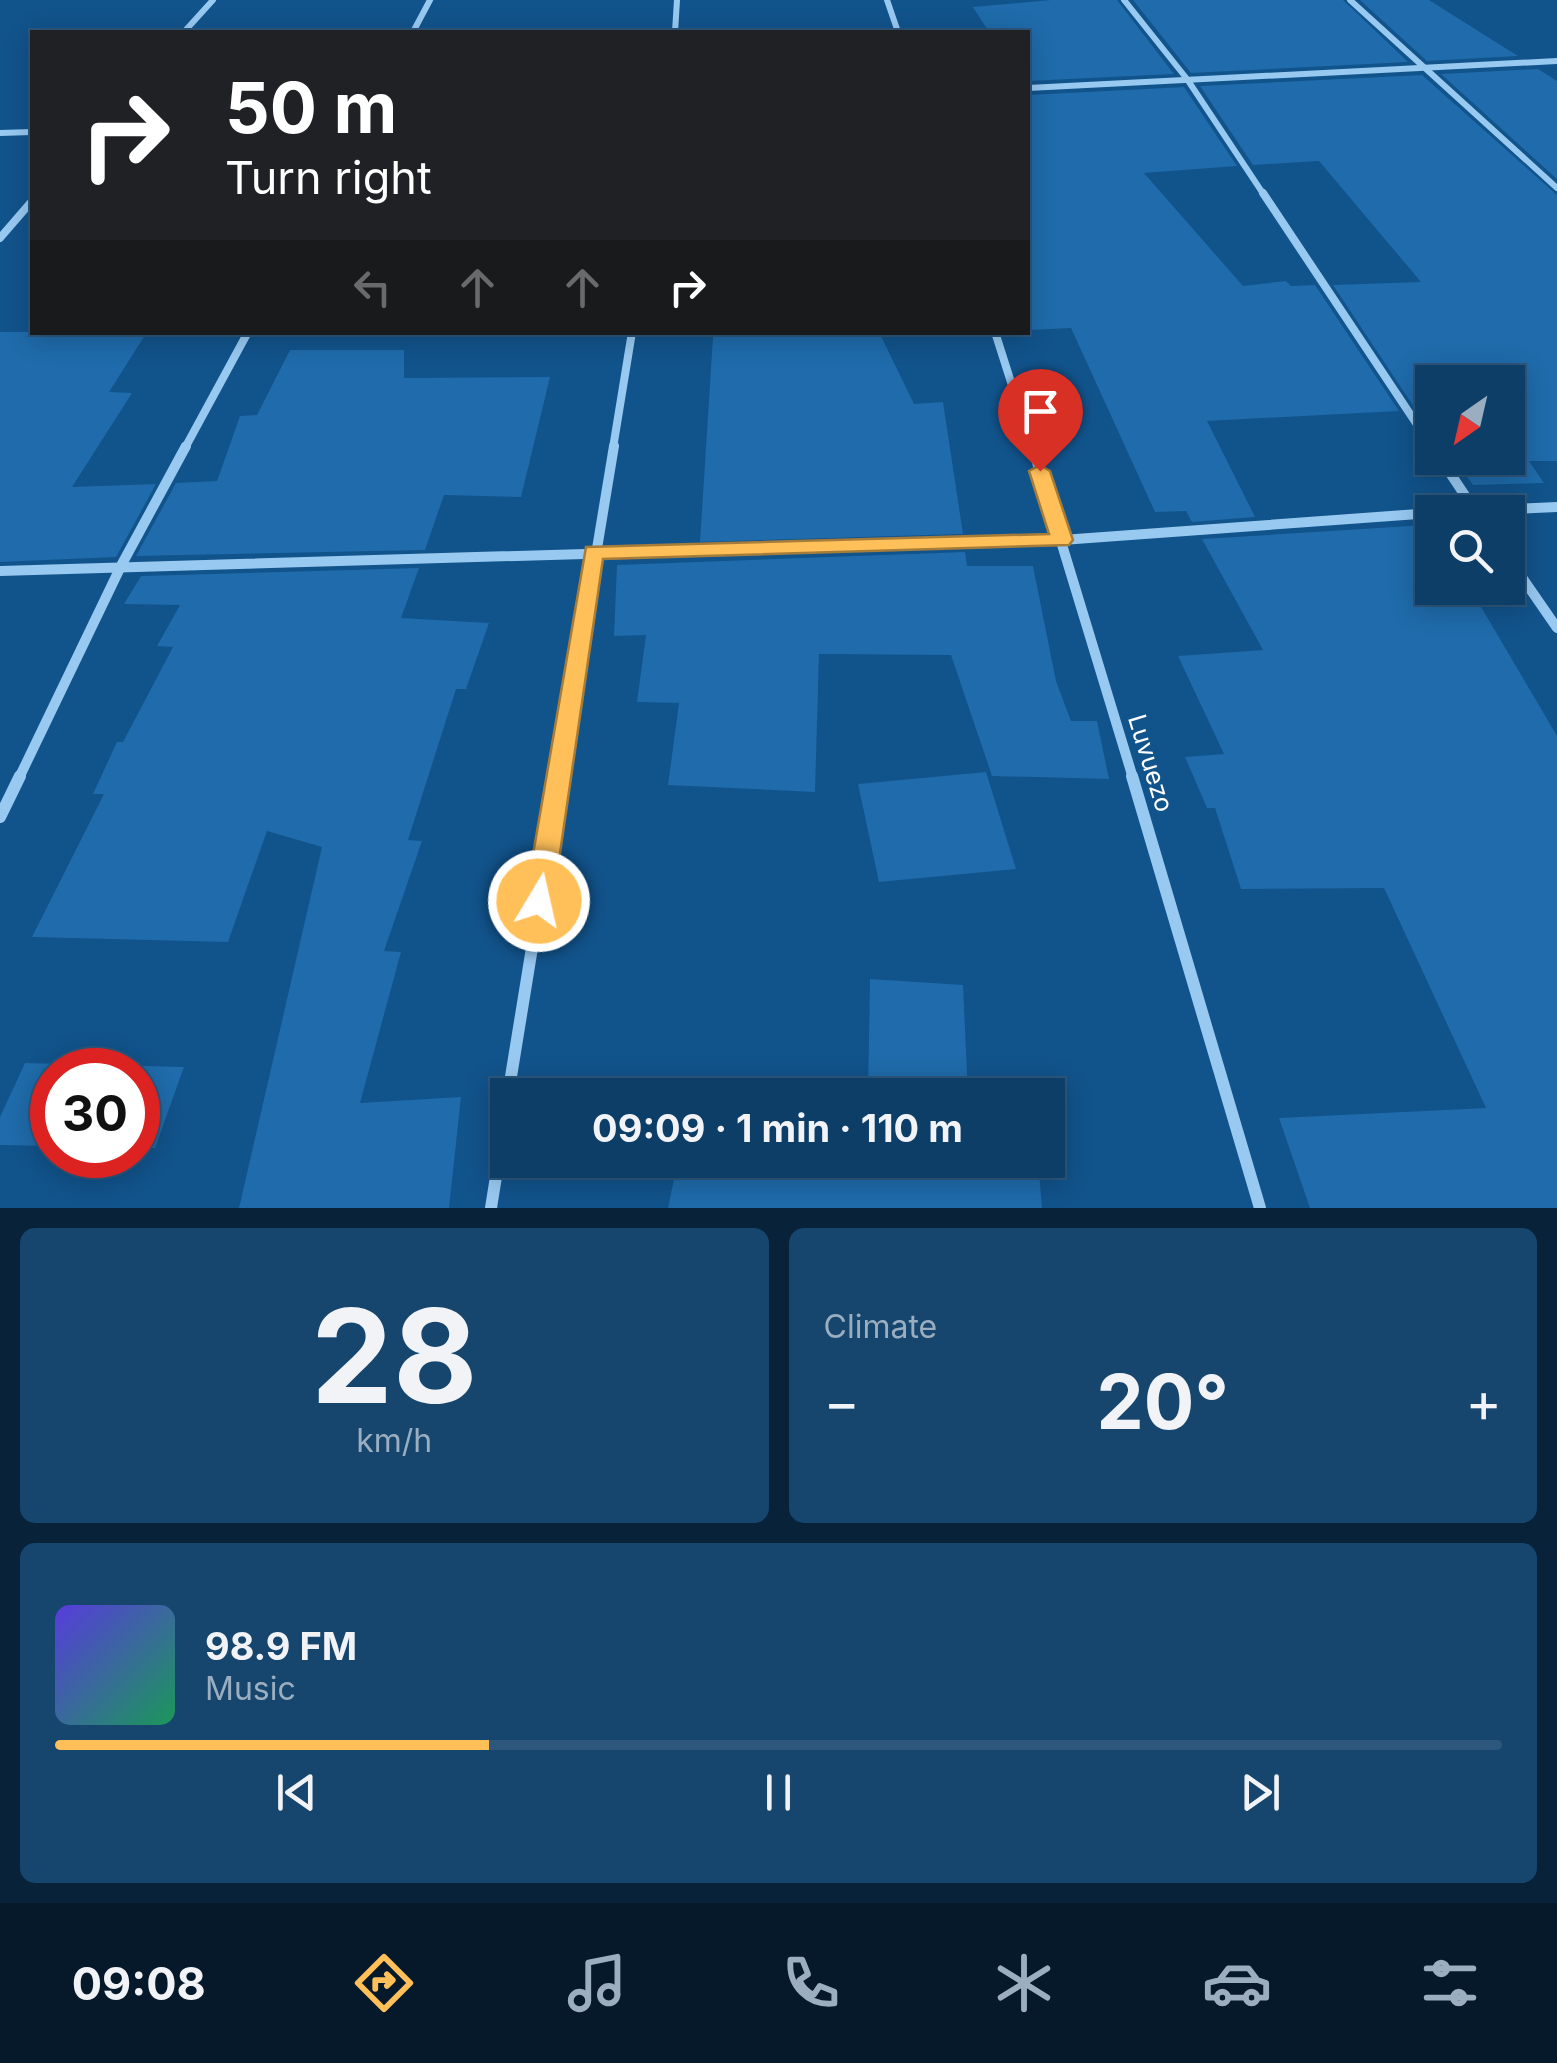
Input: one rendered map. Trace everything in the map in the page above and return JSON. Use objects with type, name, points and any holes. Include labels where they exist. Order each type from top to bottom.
[{"type":"street","points":[[186,30],[212,0]]},
{"type":"street","points":[[413,30],[430,0]]},
{"type":"street","points":[[675,30],[676,0]]},
{"type":"street","points":[[887,0],[897,30]]},
{"type":"street","points":[[1124,0],[1187,79],[1415,421]]},
{"type":"street","points":[[1350,0],[1557,188]]},
{"type":"street","points":[[1030,88],[1557,61]]},
{"type":"street","points":[[0,133],[30,132]]},
{"type":"street","points":[[0,238],[30,203]]},
{"type":"street","points":[[0,818],[122,564],[246,335]]},
{"type":"street","points":[[511,1078],[631,335]]},
{"type":"street","name":"Luvuezo","points":[[996,335],[1062,540],[1260,1208]]},
{"type":"street","points":[[1525,509],[1557,508]]},
{"type":"street","points":[[0,571],[122,564],[1062,540],[1415,514]]},
{"type":"street","points":[[1525,582],[1557,628]]},
{"type":"street","points":[[491,1208],[496,1178]]},
{"type":"building","points":[[1051,0],[1117,0],[1174,74],[1030,81],[1030,30],[988,30],[973,7]]},
{"type":"building","points":[[1133,0],[1343,0],[1408,62],[1191,73]]},
{"type":"building","points":[[1360,0],[1429,0],[1518,56],[1427,61]]},
{"type":"building","points":[[1538,69],[1557,81],[1557,179],[1441,74]]},
{"type":"building","points":[[1422,75],[1557,195],[1557,461],[1529,461],[1544,483],[1473,485],[1466,475],[1525,475],[1525,365],[1415,365],[1415,408],[1333,285],[1421,282],[1319,161],[1253,165],[1200,86]]},
{"type":"building","points":[[1184,87],[1237,166],[1144,173],[1243,286],[1286,281],[1291,286],[1315,285],[1399,411],[1207,421],[1255,517],[1192,522],[1186,511],[1155,512],[1071,328],[1030,330],[1030,95]]},
{"type":"building","points":[[0,332],[145,335],[109,392],[132,393],[72,487],[156,484],[116,557],[0,562]]},
{"type":"building","points":[[880,335],[914,404],[943,402],[963,534],[700,542],[713,337]]},
{"type":"building","points":[[290,350],[404,350],[404,378],[550,377],[521,497],[444,495],[425,550],[136,556],[176,483],[217,481],[240,416],[257,415]]},
{"type":"building","points":[[1415,526],[1415,605],[1480,605],[1557,736],[1557,1208],[1310,1208],[1279,1118],[1486,1108],[1384,888],[1241,889],[1215,808],[1207,808],[1185,757],[1224,754],[1178,656],[1263,650],[1202,539]]},
{"type":"building","points":[[965,552],[967,566],[1033,566],[1056,681],[1071,721],[1097,721],[1109,779],[992,776],[951,655],[819,654],[815,792],[668,785],[679,703],[637,702],[646,635],[614,636],[617,565]]},
{"type":"building","points":[[419,568],[401,618],[489,623],[466,689],[456,689],[408,840],[422,841],[384,951],[401,952],[360,1103],[461,1097],[449,1208],[239,1208],[322,847],[267,831],[228,942],[32,937],[104,794],[93,794],[117,742],[123,742],[173,647],[157,646],[180,605],[124,604],[141,576]]},
{"type":"building","points":[[986,772],[1016,869],[879,882],[858,784]]},
{"type":"building","points":[[870,979],[963,985],[967,1078],[868,1078]]},
{"type":"building","points":[[25,1063],[30,1063],[30,1146],[0,1145],[0,1117]]},
{"type":"building","points":[[160,1066],[184,1067],[160,1134]]},
{"type":"building","points":[[674,1178],[1040,1178],[1042,1208],[668,1208]]},
{"type":"route","points":[[539,901],[594,552],[1062,540],[1040,471]]}]
